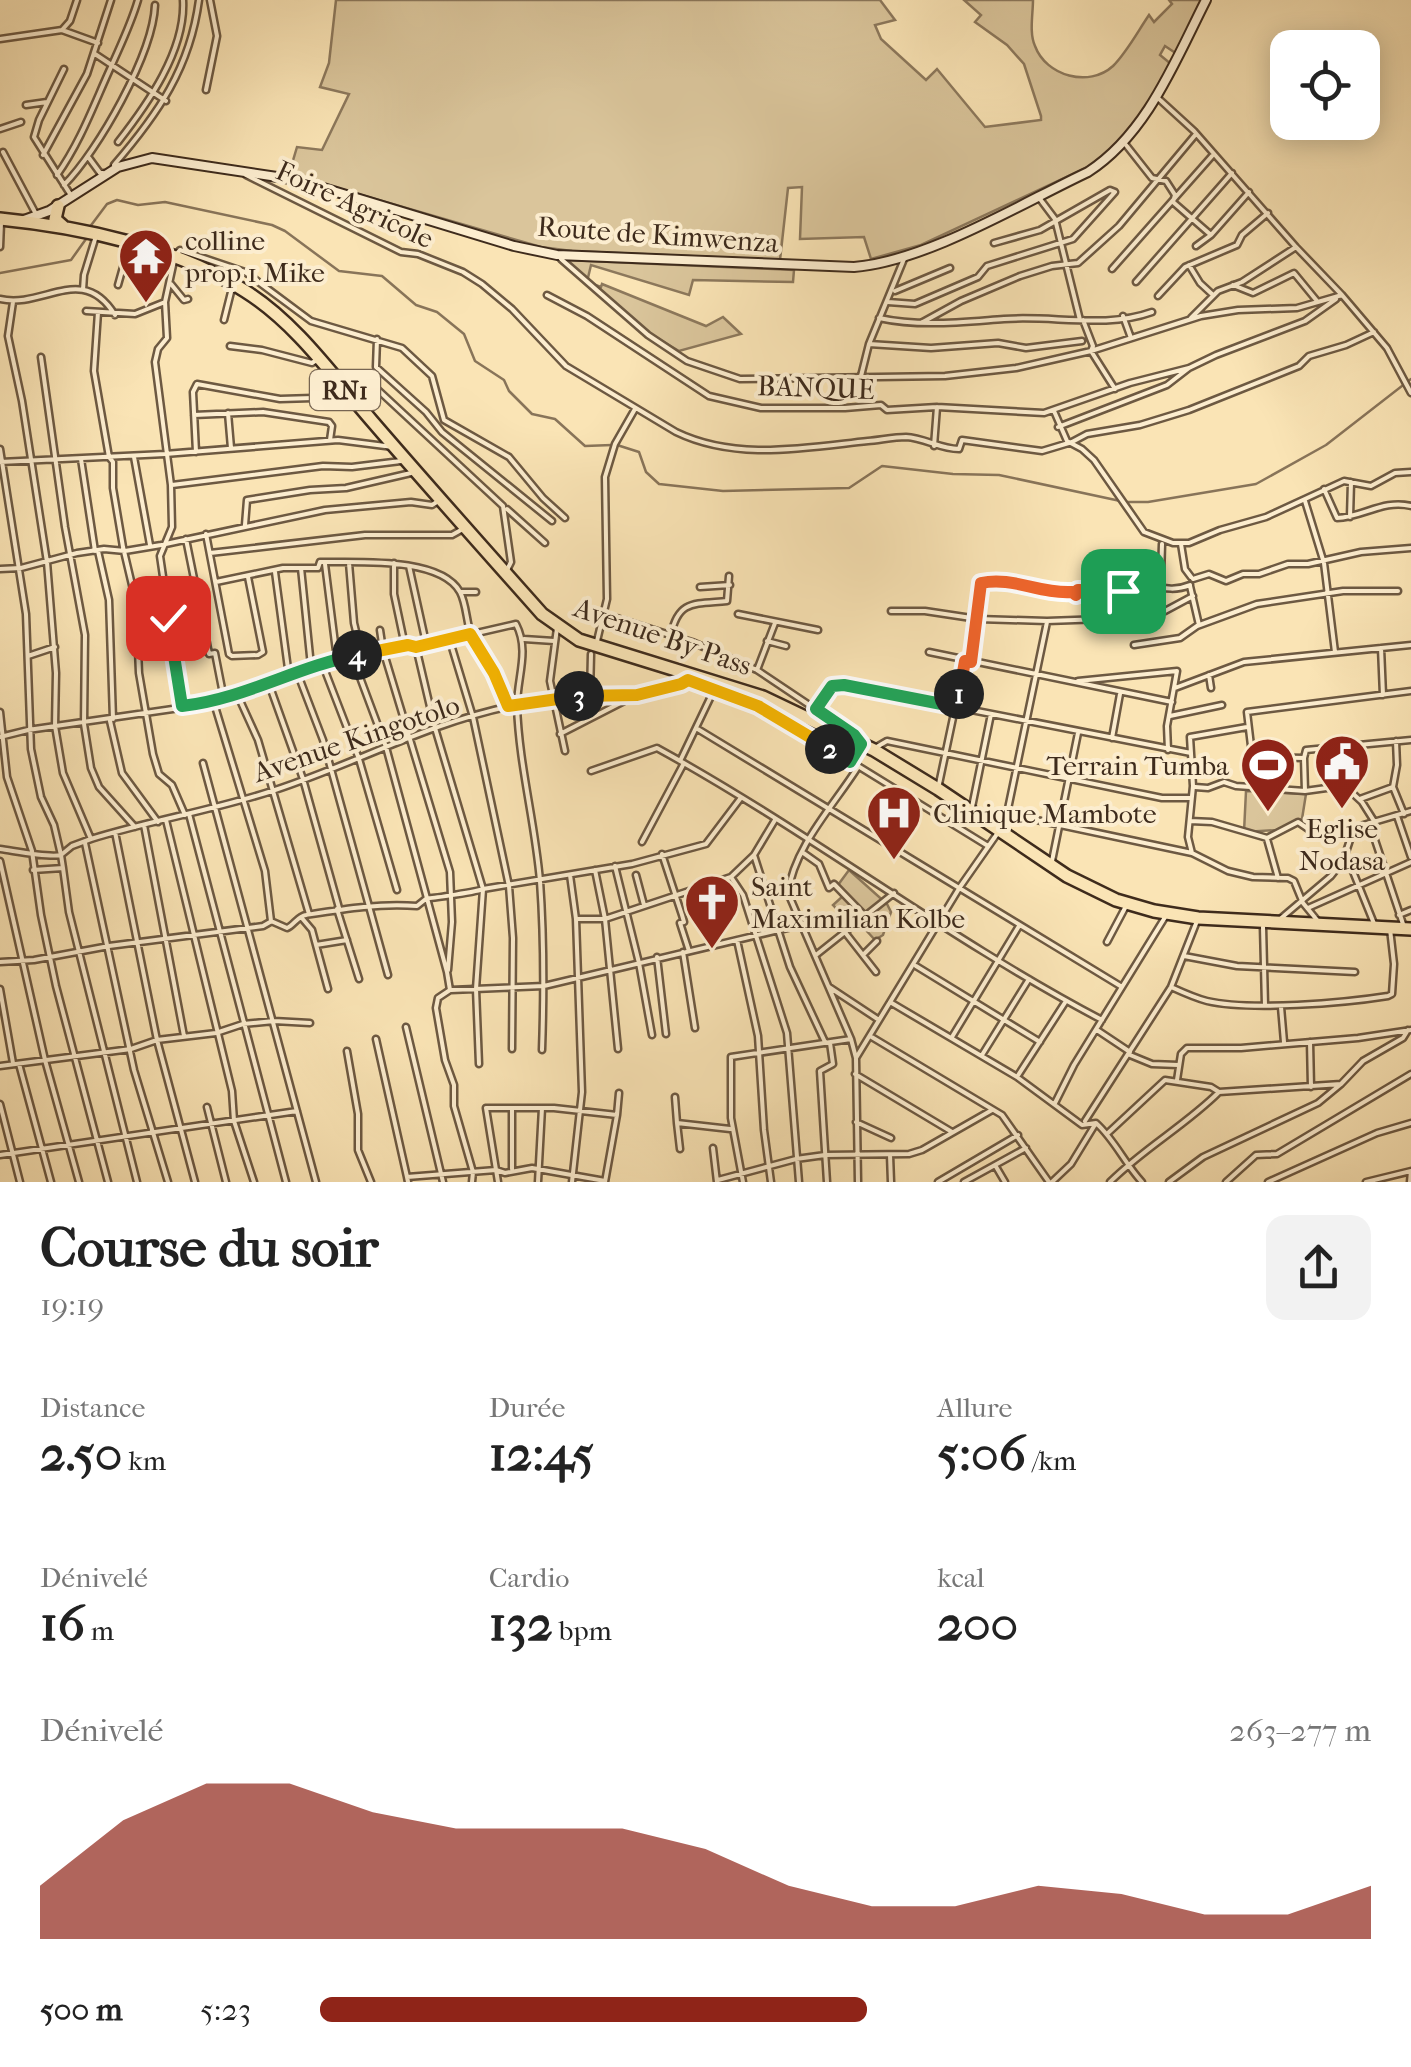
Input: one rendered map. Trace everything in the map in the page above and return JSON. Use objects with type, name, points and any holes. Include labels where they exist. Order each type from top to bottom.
[{"type":"highway","points":[[58,206],[55,219],[64,228]]},
{"type":"highway","name":"Avenue By Pass","points":[[0,219],[64,228],[175,256],[233,284],[277,314],[506,572],[556,634],[594,650],[763,697],[868,747],[1051,866],[1127,904],[1198,918],[1408,929]]},
{"type":"street","points":[[62,30],[70,21],[76,0]]},
{"type":"street","points":[[43,155],[65,119],[94,54],[112,0]]},
{"type":"street","points":[[56,174],[79,141],[138,0]]},
{"type":"street","points":[[118,142],[152,91],[177,40],[183,0]]},
{"type":"street","points":[[89,158],[100,173],[109,172],[166,101],[192,43],[199,0]]},
{"type":"street","points":[[206,90],[216,36],[210,0]]},
{"type":"street","name":"Route de Kimwenza","points":[[20,220],[58,206],[109,172],[139,160],[154,159],[322,186],[514,246],[557,255],[854,267],[904,258],[1090,170],[1128,139],[1206,0]]},
{"type":"street","points":[[64,185],[89,158],[130,79],[150,34],[155,6]]},
{"type":"street","points":[[0,39],[62,30],[98,43]]},
{"type":"street","points":[[94,54],[166,101]]},
{"type":"street","points":[[64,69],[34,137],[72,197]]},
{"type":"street","points":[[1155,96],[1196,133],[1296,248],[1342,294],[1388,348],[1411,393]]},
{"type":"street","points":[[26,105],[47,102]]},
{"type":"street","points":[[0,129],[20,122]]},
{"type":"street","points":[[922,324],[961,300],[1020,276],[1052,266],[1078,264],[1160,178],[1196,133]]},
{"type":"street","points":[[1126,145],[1152,178],[1160,178],[1175,195],[1173,202]]},
{"type":"street","points":[[2,152],[36,216]]},
{"type":"street","points":[[1112,268],[1213,155]]},
{"type":"street","name":"Foire Agricole","points":[[238,171],[400,252],[417,254],[463,272],[506,302],[565,366],[692,440],[730,448],[785,451],[905,437],[959,449],[962,440],[1038,451],[1096,431],[1140,425],[1190,410],[1299,366],[1309,356],[1374,332]]},
{"type":"street","points":[[1136,282],[1232,173]]},
{"type":"street","points":[[888,302],[910,306],[980,276],[987,266],[1073,238],[1115,192],[1110,190],[1094,197],[1040,230],[994,243]]},
{"type":"street","points":[[1196,246],[1212,234],[1249,192]]},
{"type":"street","points":[[1040,198],[1055,219],[1081,320],[1093,346],[1091,351]]},
{"type":"street","points":[[1173,202],[1212,234]]},
{"type":"street","points":[[1158,296],[1188,265],[1237,245],[1242,235],[1268,213]]},
{"type":"street","points":[[0,219],[0,247]]},
{"type":"street","points":[[83,290],[96,236]]},
{"type":"street","points":[[1191,318],[1214,295],[1296,248]]},
{"type":"street","points":[[118,284],[127,252],[143,254],[146,249]]},
{"type":"street","points":[[182,706],[160,556],[172,527],[156,362],[158,349],[166,341],[165,302],[175,256],[182,249],[255,278],[307,320],[391,343],[413,356],[434,380],[444,420],[509,457],[565,518]]},
{"type":"street","points":[[557,255],[634,324],[686,361],[740,379],[983,372],[1040,364],[1091,351],[1191,318],[1238,310],[1296,308],[1336,299]]},
{"type":"street","points":[[861,376],[868,344],[904,258]]},
{"type":"street","points":[[1188,265],[1214,295]]},
{"type":"street","points":[[892,292],[950,268]]},
{"type":"street","points":[[1233,285],[1253,292],[1294,273],[1317,301]]},
{"type":"street","points":[[171,284],[188,299]]},
{"type":"street","points":[[224,320],[233,284]]},
{"type":"street","points":[[0,299],[14,302],[56,290],[83,290],[102,297],[115,315]]},
{"type":"street","points":[[1342,294],[1305,321],[1189,368],[1066,404],[1054,411],[1058,427],[1067,441],[1094,460],[1143,531],[1162,541],[1180,544],[1266,517],[1324,489],[1350,481],[1370,486],[1395,474],[1411,472]]},
{"type":"street","name":"BANQUE","points":[[547,295],[721,400],[774,408],[881,404],[887,410],[937,407],[1054,411]]},
{"type":"street","points":[[14,302],[8,336],[47,562],[55,646],[55,726],[63,774],[88,841],[134,1070],[168,1182]]},
{"type":"street","points":[[86,311],[115,315],[142,312],[165,302]]},
{"type":"street","points":[[98,312],[94,371],[114,462],[113,488],[136,602],[145,715],[156,769],[172,785],[186,814],[286,1182]]},
{"type":"street","points":[[879,318],[922,324],[1081,320],[1152,312]]},
{"type":"street","points":[[1124,316],[1131,338]]},
{"type":"street","points":[[377,340],[376,367],[442,432],[552,521]]},
{"type":"street","points":[[868,344],[924,348],[998,343],[1026,348],[1082,341]]},
{"type":"street","points":[[230,346],[312,363],[319,358]]},
{"type":"street","points":[[1091,351],[1116,389]]},
{"type":"street","points":[[41,357],[86,640],[84,724],[96,781],[135,827]]},
{"type":"street","points":[[1058,427],[1167,384],[1189,368]]},
{"type":"street","points":[[363,376],[545,544]]},
{"type":"street","points":[[196,452],[194,388],[200,383],[280,399],[351,396]]},
{"type":"street","points":[[395,404],[404,392]]},
{"type":"street","points":[[934,446],[937,407]]},
{"type":"street","points":[[590,695],[594,650],[604,614],[606,477],[614,447],[635,408]]},
{"type":"street","points":[[228,412],[232,448]]},
{"type":"street","points":[[194,415],[263,412],[330,422],[330,441]]},
{"type":"street","points":[[1,461],[330,441],[394,446]]},
{"type":"street","points":[[0,449],[21,568],[28,656],[28,730],[41,797],[54,824],[102,1052],[137,1182]]},
{"type":"street","points":[[134,455],[150,546]]},
{"type":"street","points":[[80,459],[109,600],[111,720],[122,773],[158,822]]},
{"type":"street","points":[[170,485],[405,459]]},
{"type":"street","points":[[245,525],[247,500],[346,488],[411,473]]},
{"type":"street","points":[[1350,481],[1350,517]]},
{"type":"street","points":[[1324,489],[1336,517],[1350,517],[1390,505],[1411,506]]},
{"type":"street","points":[[0,569],[21,568],[97,550],[124,551],[164,544],[326,510],[411,502],[432,505],[441,500]]},
{"type":"street","points":[[1305,501],[1324,562],[1335,652]]},
{"type":"street","points":[[503,506],[512,562],[506,572]]},
{"type":"street","points":[[210,554],[365,535],[452,535],[465,526]]},
{"type":"street","points":[[206,534],[228,654],[263,652],[248,577]]},
{"type":"street","points":[[186,539],[210,654],[215,653],[224,698]]},
{"type":"street","points":[[1160,609],[1162,541]]},
{"type":"street","points":[[1180,544],[1200,625]]},
{"type":"street","points":[[938,789],[978,619],[981,583],[1002,580],[1051,594],[1076,595],[1078,590],[1087,588],[1123,591],[1153,584],[1160,588],[1192,582],[1209,574],[1224,581],[1288,564],[1411,548]]},
{"type":"street","points":[[216,582],[274,570],[318,568],[320,562],[394,564],[436,574],[460,592],[476,592]]},
{"type":"street","points":[[325,562],[337,659]]},
{"type":"street","points":[[349,563],[354,623],[362,654]]},
{"type":"street","points":[[394,564],[394,594],[405,646]]},
{"type":"street","points":[[409,566],[426,643]]},
{"type":"street","points":[[300,568],[311,666]]},
{"type":"street","points":[[274,570],[289,676]]},
{"type":"street","points":[[671,635],[679,611],[727,601],[729,576]]},
{"type":"street","points":[[700,587],[730,585]]},
{"type":"street","points":[[1134,645],[1180,638],[1200,625],[1257,604],[1328,593],[1398,591]]},
{"type":"street","points":[[460,592],[470,634],[494,673],[508,706]]},
{"type":"street","points":[[891,611],[920,610],[978,619],[1131,618],[1165,611],[1193,596]]},
{"type":"street","points":[[604,614],[671,635],[757,670],[868,747]]},
{"type":"street","points":[[738,614],[818,630]]},
{"type":"street","points":[[856,1058],[960,888],[1001,832],[1048,621]]},
{"type":"street","points":[[757,670],[776,622]]},
{"type":"street","points":[[2,737],[214,702],[337,659],[416,647],[516,624],[524,662],[518,673],[517,704],[540,881],[542,1050]]},
{"type":"street","points":[[380,630],[450,872],[452,922],[447,972]]},
{"type":"street","points":[[522,639],[556,634],[550,668],[552,702],[565,751]]},
{"type":"street","points":[[450,639],[474,718],[510,886],[512,1049]]},
{"type":"street","points":[[767,641],[786,646]]},
{"type":"street","points":[[1176,688],[1244,662],[1411,645]]},
{"type":"street","points":[[28,656],[55,646]]},
{"type":"street","points":[[416,647],[435,728],[484,889],[476,989],[480,1064]]},
{"type":"street","points":[[1380,648],[1383,695]]},
{"type":"street","points":[[928,652],[1172,702]]},
{"type":"street","points":[[352,656],[386,748],[450,990]]},
{"type":"street","points":[[322,663],[359,758],[397,890]]},
{"type":"street","points":[[297,672],[316,718],[388,975]]},
{"type":"street","points":[[1076,682],[1178,672],[1168,750]]},
{"type":"street","points":[[1209,675],[1212,688]]},
{"type":"street","points":[[688,677],[758,706],[988,846]]},
{"type":"street","name":"Avenue Kingotolo","points":[[61,855],[72,846],[115,832],[274,790],[411,736],[508,706],[590,695],[637,695],[681,684],[688,677]]},
{"type":"street","points":[[268,683],[303,780],[359,979]]},
{"type":"street","points":[[816,709],[828,689],[837,685],[1191,753]]},
{"type":"street","points":[[642,842],[714,690]]},
{"type":"street","points":[[1112,738],[1121,692]]},
{"type":"street","points":[[1256,788],[1246,712],[1411,692]]},
{"type":"street","points":[[560,734],[637,695]]},
{"type":"street","points":[[238,696],[258,740],[309,915]]},
{"type":"street","points":[[0,962],[268,925],[271,920],[265,871],[214,702]]},
{"type":"street","points":[[1170,716],[1222,705]]},
{"type":"street","points":[[0,712],[14,806],[32,852],[73,1055],[108,1182]]},
{"type":"street","points":[[959,827],[982,761],[991,714]]},
{"type":"street","points":[[1192,852],[1190,736],[1249,726]]},
{"type":"street","points":[[696,728],[1122,987]]},
{"type":"street","points":[[1051,866],[1079,731]]},
{"type":"street","points":[[1304,791],[1306,750],[1411,740]]},
{"type":"street","points":[[850,762],[868,747],[888,741],[1170,799],[1192,798]]},
{"type":"street","points":[[1396,742],[1398,765],[1393,788],[1404,814]]},
{"type":"street","points":[[1344,746],[1348,785],[1374,821]]},
{"type":"street","points":[[591,771],[656,748],[999,961],[1102,1020]]},
{"type":"street","points":[[1253,757],[1304,758]]},
{"type":"street","points":[[204,763],[316,1182]]},
{"type":"street","points":[[858,766],[802,852],[788,893],[830,987],[856,1058],[858,1182]]},
{"type":"street","points":[[1193,786],[1208,788],[1224,782],[1304,791],[1348,785]]},
{"type":"street","points":[[1359,799],[1393,788]]},
{"type":"street","points":[[271,920],[287,928],[301,916],[321,916],[338,908],[400,903],[417,906],[427,898],[540,881],[706,844],[741,798]]},
{"type":"street","points":[[1190,821],[1212,822],[1267,838],[1298,822],[1320,837],[1411,811]]},
{"type":"street","points":[[1008,814],[1192,852],[1228,871],[1292,879],[1320,924]]},
{"type":"street","points":[[1308,908],[1411,860],[1397,816]]},
{"type":"street","points":[[166,820],[232,1090],[234,1121],[254,1182]]},
{"type":"street","points":[[576,918],[605,919],[731,877],[754,855],[775,820]]},
{"type":"street","points":[[144,825],[184,1036]]},
{"type":"street","points":[[1265,1006],[1263,968],[1269,922],[1303,902],[1331,876],[1344,858],[1350,840],[1363,826]]},
{"type":"street","points":[[1363,826],[1376,840],[1399,915],[1408,929]]},
{"type":"street","points":[[115,832],[157,1040],[195,1182]]},
{"type":"street","points":[[1267,838],[1278,878]]},
{"type":"street","points":[[0,849],[51,858],[61,855]]},
{"type":"street","points":[[802,852],[819,864],[829,888],[834,884],[865,916]]},
{"type":"street","points":[[662,854],[675,894],[695,1028]]},
{"type":"street","points":[[754,855],[790,968],[828,1043],[833,1064],[820,1071],[827,1182]]},
{"type":"street","points":[[1344,858],[1376,928]]},
{"type":"street","points":[[0,861],[45,1060],[80,1182]]},
{"type":"street","points":[[614,866],[652,1035]]},
{"type":"street","points":[[33,870],[63,868]]},
{"type":"street","points":[[595,870],[605,919],[618,1049]]},
{"type":"street","points":[[570,875],[576,918],[580,1040],[580,1112],[572,1182]]},
{"type":"street","points":[[636,875],[644,904]]},
{"type":"street","points":[[731,877],[743,895],[781,1008],[789,1048],[799,1182]]},
{"type":"street","points":[[816,955],[894,893]]},
{"type":"street","points":[[1107,942],[1127,904]]},
{"type":"street","points":[[1399,915],[1411,910]]},
{"type":"street","points":[[1055,1104],[1074,1065],[1166,914]]},
{"type":"street","points":[[301,916],[312,930],[328,989]]},
{"type":"street","points":[[1082,1125],[1170,987],[1198,918]]},
{"type":"street","points":[[472,1182],[436,1004],[450,990],[512,990],[577,980],[804,924]]},
{"type":"street","points":[[952,1037],[1020,924]]},
{"type":"street","points":[[1170,987],[1207,1001],[1265,1006],[1392,994],[1390,930]]},
{"type":"street","points":[[844,931],[876,972]]},
{"type":"street","points":[[316,945],[347,940]]},
{"type":"street","points":[[736,940],[759,1051],[772,1182]]},
{"type":"street","points":[[863,955],[877,940]]},
{"type":"street","points":[[1184,956],[1263,968],[1355,972]]},
{"type":"street","points":[[657,958],[666,1034]]},
{"type":"street","points":[[914,964],[1040,1042]]},
{"type":"street","points":[[982,1055],[1030,979]]},
{"type":"street","points":[[830,987],[879,1020]]},
{"type":"street","points":[[0,989],[16,1064],[51,1182]]},
{"type":"street","points":[[1017,1077],[1066,1001]]},
{"type":"street","points":[[890,1002],[1017,1077],[1082,1125],[1096,1123],[1108,1133],[1127,1166],[1142,1182]]},
{"type":"street","points":[[1280,1005],[1284,1042]]},
{"type":"street","points":[[0,1066],[131,1049],[157,1040],[216,1033],[244,1024],[310,1023]]},
{"type":"street","points":[[406,1027],[442,1182]]},
{"type":"street","points":[[1096,1030],[1152,1064],[1178,1065]]},
{"type":"street","points":[[1177,1080],[1181,1054],[1187,1048],[1241,1048],[1410,1030]]},
{"type":"street","points":[[1169,1182],[1203,1157],[1318,1103],[1362,1061],[1410,1030]]},
{"type":"street","points":[[870,1036],[1002,1116],[1050,1182],[1071,1164],[1096,1123]]},
{"type":"street","points":[[376,1039],[407,1180],[496,1170],[504,1173],[525,1167],[605,1182],[619,1093]]},
{"type":"street","points":[[742,1179],[732,1130],[731,1057],[851,1039]]},
{"type":"street","points":[[1310,1041],[1311,1087]]},
{"type":"street","points":[[347,1051],[358,1114],[358,1150],[371,1182]]},
{"type":"street","points":[[854,1074],[952,1132]]},
{"type":"street","points":[[1226,1182],[1256,1155],[1275,1154],[1411,1074]]},
{"type":"street","points":[[1108,1133],[1164,1081],[1177,1080],[1219,1092],[1341,1084]]},
{"type":"street","points":[[1110,1182],[1219,1092]]},
{"type":"street","points":[[675,1097],[680,1150]]},
{"type":"street","points":[[0,1104],[20,1182]]},
{"type":"street","points":[[207,1107],[226,1182]]},
{"type":"street","points":[[512,1108],[512,1170]]},
{"type":"street","points":[[538,1182],[542,1108]]},
{"type":"street","points":[[498,1182],[486,1109],[542,1108],[617,1114]]},
{"type":"street","points":[[0,1154],[298,1110]]},
{"type":"street","points":[[713,1148],[718,1181],[742,1179],[796,1159],[826,1154],[890,1155],[922,1150],[992,1110]]},
{"type":"street","points":[[856,1122],[892,1138]]},
{"type":"street","points":[[1268,1182],[1377,1133],[1411,1123]]},
{"type":"street","points":[[677,1124],[732,1130]]},
{"type":"street","points":[[938,1182],[1018,1136]]},
{"type":"street","points":[[964,1182],[1026,1148]]},
{"type":"street","points":[[890,1155],[891,1182]]},
{"type":"street","points":[[994,1165],[1005,1182]]},
{"type":"street","points":[[1366,1182],[1411,1171],[1410,1182]]},
{"type":"shaded area","points":[[336,0],[880,0],[895,20],[875,25],[881,39],[926,80],[937,69],[985,127],[1041,120],[1041,116],[1024,64],[1007,45],[975,22],[981,15],[964,0],[1033,0],[1032,35],[1041,56],[1058,71],[1081,77],[1103,73],[1113,66],[1149,15],[1154,22],[1172,4],[1169,0],[1206,0],[1177,54],[1165,46],[1160,55],[1171,64],[1141,117],[1105,159],[921,245],[871,259],[864,237],[800,239],[802,187],[788,188],[780,260],[541,247],[289,174],[297,147],[322,150],[349,94],[320,87],[329,63]]},
{"type":"shaded area","points":[[567,260],[794,270],[793,282],[693,280],[689,295],[591,265],[587,282],[601,287],[602,284],[706,326],[723,317],[741,334],[679,351],[604,299],[578,274]]},
{"type":"shaded area","points":[[1246,791],[1306,794],[1302,819],[1277,830],[1244,832]]},
{"type":"shaded area","points":[[849,870],[891,912],[883,935],[875,940],[833,905],[843,896],[838,885]]},
{"type":"waterway","points":[[89,228],[107,204],[117,200],[138,205],[165,202],[272,225],[339,271],[382,276],[416,305],[437,312],[464,334],[475,361],[504,380],[509,391],[532,414],[555,419],[585,446],[612,445]]},
{"type":"waterway","points":[[0,273],[71,260],[86,239]]},
{"type":"waterway","points":[[617,445],[639,452],[646,472],[659,484],[723,491],[849,488],[882,466],[999,475],[1125,502],[1148,502],[1256,484],[1326,445],[1411,379]]},
{"type":"place","name":"colline prop 1 Mike","points":[[146,305]]},
{"type":"place","name":"Eglise Nodasa","points":[[1342,811]]},
{"type":"place","name":"Terrain Tumba","points":[[1268,814]]},
{"type":"place","name":"Clinique Mambote","points":[[894,862]]},
{"type":"place","name":"Saint Maximilian Kolbe","points":[[712,951]]},
{"type":"route","points":[[168,618],[182,706],[238,696],[337,659],[470,634],[494,673],[508,706],[590,695],[637,695],[688,680],[758,706],[850,762],[861,744],[816,709],[828,689],[844,685],[957,707],[965,661],[971,662],[981,583],[1002,580],[1051,594],[1076,595],[1078,590],[1087,588],[1123,591]]}]
